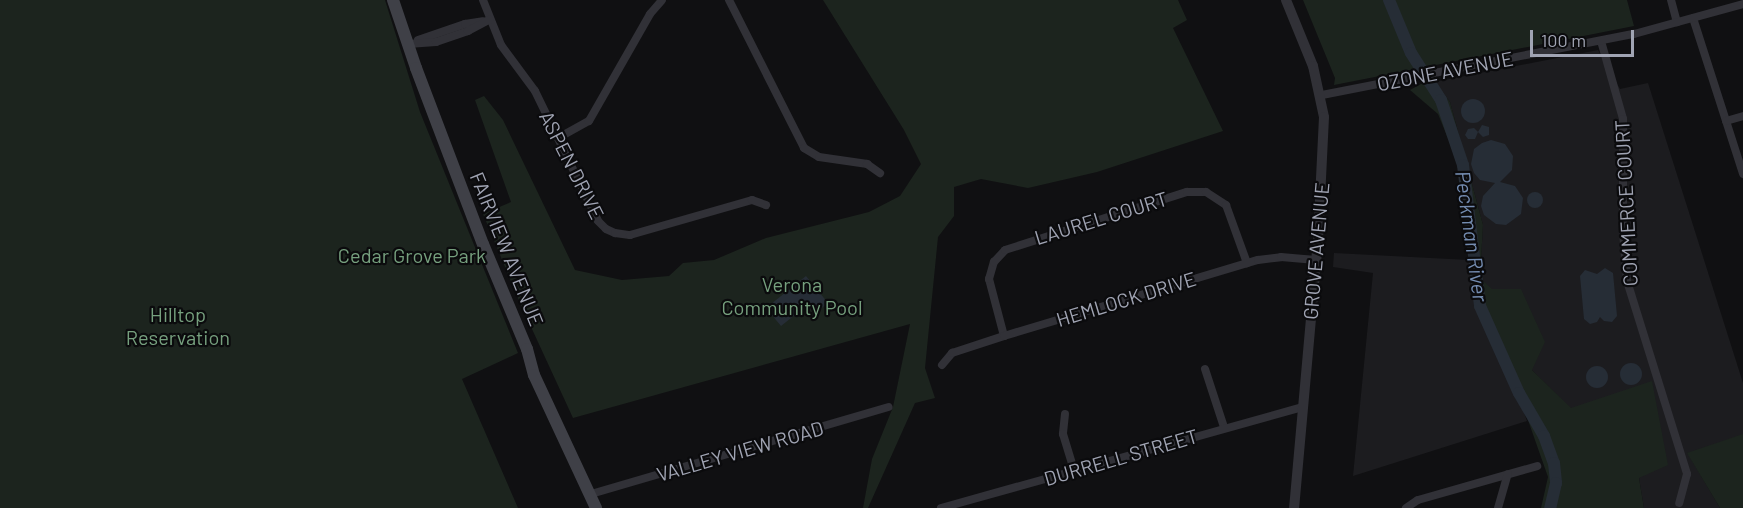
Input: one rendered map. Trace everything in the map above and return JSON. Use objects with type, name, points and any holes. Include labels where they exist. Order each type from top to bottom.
[{"type":"main road","name":"FAIRVIEW AVENUE","points":[[393,0],[479,234],[527,349],[534,375],[596,508]]},
{"type":"street","name":"ASPEN DRIVE","points":[[483,0],[489,20],[501,45],[535,91],[598,221],[615,233],[630,235],[752,200],[766,205]]},
{"type":"street","points":[[558,138],[589,121],[650,14],[662,0]]},
{"type":"street","points":[[729,0],[804,148],[819,157],[867,164],[880,173]]},
{"type":"street","name":"GROVE AVENUE","points":[[1286,0],[1304,39],[1322,95],[1324,147],[1294,508]]},
{"type":"street","points":[[1671,0],[1677,22]]},
{"type":"street","name":"OZONE AVENUE","points":[[1322,95],[1601,40],[1743,4]]},
{"type":"street","points":[[1693,18],[1743,174]]},
{"type":"street","points":[[408,44],[465,24],[489,20]]},
{"type":"street","name":"COMMERCE COURT","points":[[1601,40],[1619,100],[1624,128],[1623,231],[1627,281],[1687,474],[1679,503]]},
{"type":"street","points":[[1726,121],[1743,116]]},
{"type":"street","name":"LAUREL COURT","points":[[1004,336],[989,279],[994,262],[1005,250],[1187,192],[1206,192],[1226,205],[1247,263]]},
{"type":"street","name":"HEMLOCK DRIVE","points":[[942,364],[952,354],[1004,336],[1247,263],[1272,257],[1316,260]]},
{"type":"street","points":[[1205,369],[1224,427]]},
{"type":"street","name":"VALLEY VIEW ROAD","points":[[591,494],[888,407]]},
{"type":"street","name":"DURRELL STREET","points":[[941,508],[1302,407]]},
{"type":"street","points":[[1065,414],[1063,434],[1074,471]]},
{"type":"street","points":[[1406,508],[1418,500],[1538,466]]},
{"type":"street","points":[[1498,508],[1508,474]]},
{"type":"shaded area","points":[[1598,50],[1620,89],[1648,83],[1743,383],[1743,439],[1690,457],[1720,508],[1644,508],[1639,478],[1532,370],[1492,290],[1480,278],[1483,225],[1450,102],[1434,82]]},
{"type":"shaded area","points":[[1473,99],[1478,100],[1484,106],[1484,116],[1478,122],[1473,123],[1468,122],[1462,116],[1461,111],[1462,106],[1468,100]]},
{"type":"shaded area","points":[[1482,125],[1489,127],[1489,135],[1483,137],[1478,132]]},
{"type":"shaded area","points":[[1474,128],[1478,132],[1475,139],[1468,139],[1465,135],[1468,129]]},
{"type":"shaded area","points":[[1491,140],[1505,144],[1513,156],[1512,170],[1500,182],[1515,186],[1523,198],[1521,214],[1506,225],[1496,224],[1484,215],[1481,206],[1483,196],[1495,183],[1480,180],[1471,164],[1474,149]]},
{"type":"shaded area","points":[[1532,192],[1538,192],[1543,200],[1541,206],[1532,208],[1527,203],[1527,197]]},
{"type":"shaded area","points":[[1334,253],[1469,260],[1527,421],[1353,476],[1373,273],[1333,267]]},
{"type":"shaded area","points":[[1605,268],[1613,273],[1617,316],[1612,322],[1604,321],[1600,317],[1597,322],[1590,324],[1584,319],[1580,276],[1585,270],[1597,274]]},
{"type":"shaded area","points":[[806,276],[828,303],[818,311],[810,303],[781,326],[766,308]]},
{"type":"shaded area","points":[[1631,363],[1639,366],[1642,374],[1639,382],[1631,385],[1623,382],[1620,374],[1623,366]]},
{"type":"shaded area","points":[[1597,366],[1605,369],[1608,377],[1605,385],[1597,388],[1589,385],[1586,377],[1589,369]]},
{"type":"green space","name":"Hilltop Reservation","points":[[0,0],[385,0],[420,112],[518,353],[462,379],[518,508],[0,508]]},
{"type":"green space","name":"Verona Community Pool","points":[[823,0],[1178,0],[1187,20],[1173,28],[1223,131],[1097,172],[1028,188],[981,179],[954,187],[954,216],[938,237],[925,368],[935,398],[915,403],[868,508],[863,508],[872,459],[893,407],[910,324],[573,418],[520,303],[483,214],[511,202],[475,100],[484,96],[503,120],[575,270],[622,280],[669,276],[683,263],[714,260],[766,238],[869,212],[900,196],[921,164],[904,130]]},
{"type":"green space","points":[[1303,0],[1627,0],[1634,26],[1334,85],[1335,78]]},
{"type":"green space","points":[[1432,78],[1450,102],[1483,225],[1480,278],[1492,289],[1521,289],[1545,342],[1532,370],[1571,408],[1652,381],[1668,465],[1639,478],[1644,508],[1541,508],[1548,477],[1523,406],[1474,302],[1458,163],[1438,114],[1410,90]]},
{"type":"green space","points":[[1743,434],[1743,508],[1720,508],[1687,453]]},
{"type":"waterway","name":"Peckman River","points":[[1389,0],[1411,53],[1441,100],[1463,165],[1480,306],[1519,393],[1544,436],[1554,463],[1556,483],[1550,508]]},
{"type":"park label","name":"Cedar Grove Park","points":[[412,255]]}]
